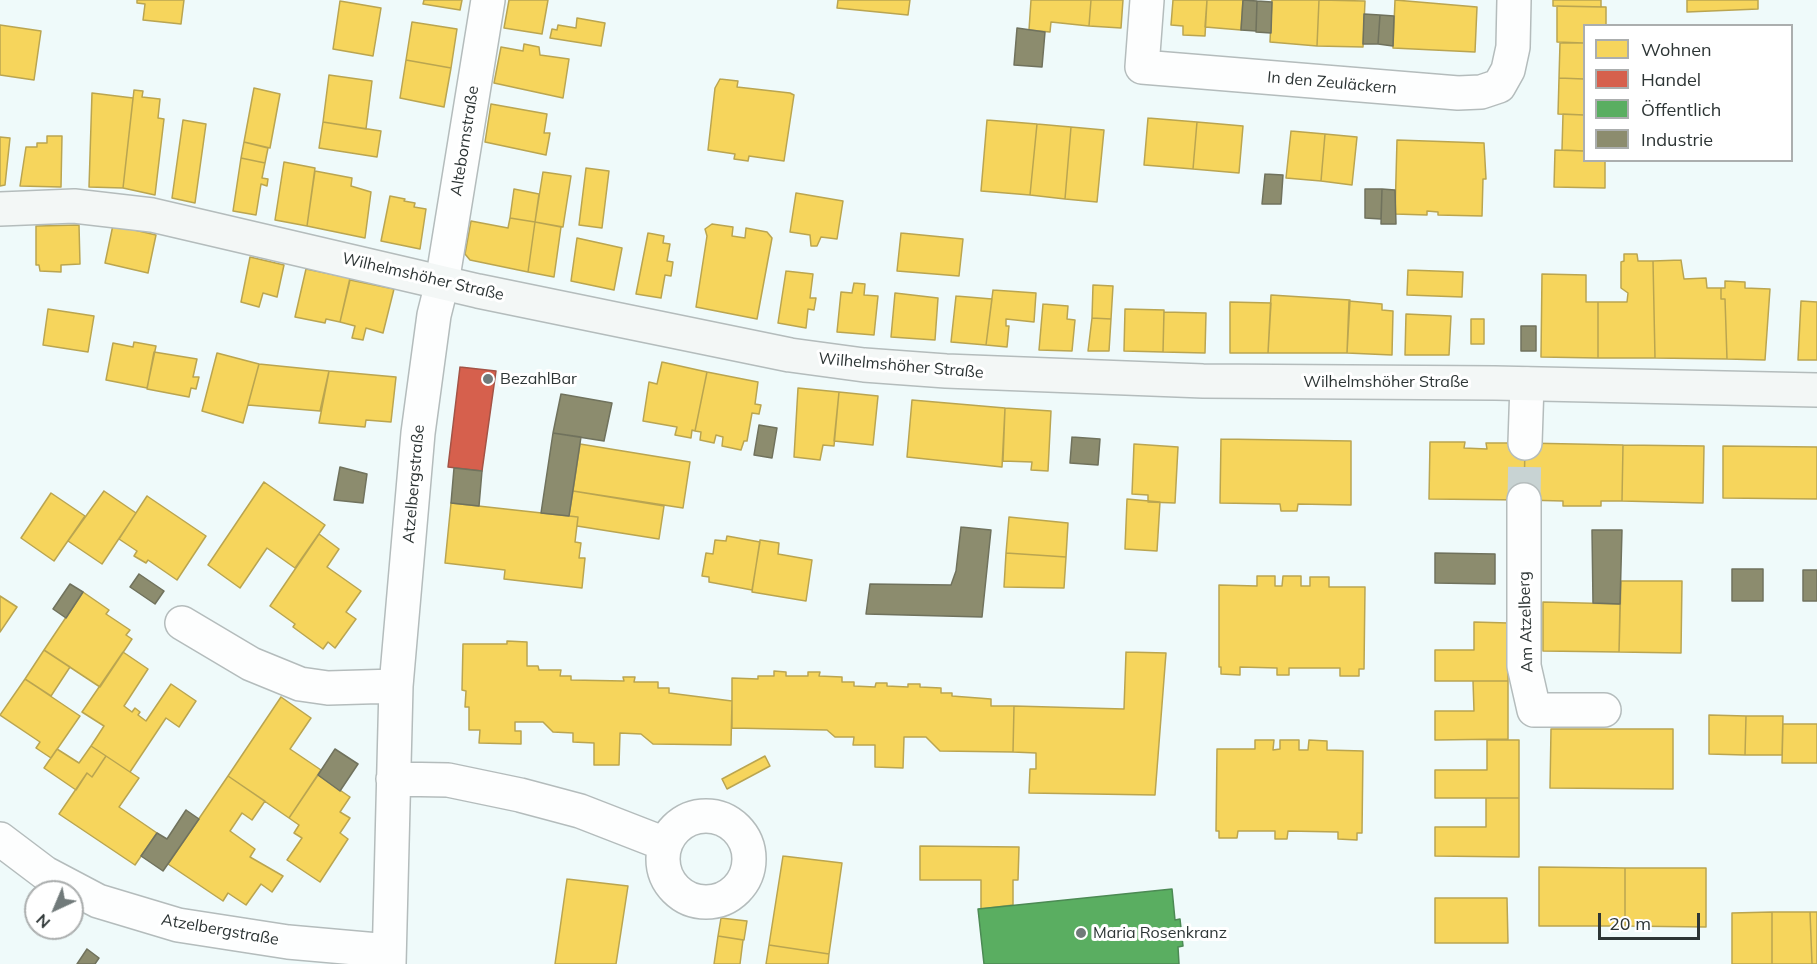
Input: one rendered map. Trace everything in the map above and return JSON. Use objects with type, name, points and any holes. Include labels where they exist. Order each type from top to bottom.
[{"type":"main road","name":"Wilhelmshöher Straße","points":[[0,209],[74,206],[152,215],[442,283],[790,355],[864,365],[958,372],[1186,381],[1527,384],[1817,390]]},
{"type":"street","name":"Altebornstraße","points":[[442,283],[488,0]]},
{"type":"street","name":"In den Zeuläckern","points":[[1147,0],[1143,67],[1458,93],[1481,92],[1498,86],[1508,70],[1514,47],[1514,0]]},
{"type":"street","name":"Atzelbergstraße","points":[[0,839],[45,873],[98,901],[178,925],[389,958],[396,686],[423,387],[434,315],[442,283]]},
{"type":"street","points":[[1525,443],[1527,384]]},
{"type":"street","name":"Am Atzelberg","points":[[1524,500],[1524,666],[1534,710],[1604,710]]},
{"type":"street","points":[[182,623],[251,664],[300,684],[328,688],[396,686]]},
{"type":"street","points":[[393,779],[448,780],[520,795],[580,812],[665,844]]},
{"type":"building: Wohnen","points":[[137,0],[184,0],[181,24],[143,20],[145,4],[137,3]]},
{"type":"building: Wohnen","points":[[424,0],[462,0],[460,10],[423,4]]},
{"type":"building: Wohnen","points":[[509,0],[548,0],[542,34],[504,28]]},
{"type":"building: Wohnen","points":[[838,0],[910,0],[908,15],[837,8]]},
{"type":"building: Wohnen","points":[[1031,0],[1091,0],[1089,26],[1051,22],[1050,32],[1029,30]]},
{"type":"building: Wohnen","points":[[1091,0],[1123,0],[1121,28],[1089,26]]},
{"type":"building: Wohnen","points":[[1173,0],[1207,0],[1205,36],[1183,35],[1183,26],[1171,25]]},
{"type":"building: Wohnen","points":[[1207,0],[1243,0],[1241,30],[1205,27]]},
{"type":"building: Wohnen","points":[[1272,0],[1319,0],[1317,46],[1270,42]]},
{"type":"building: Wohnen","points":[[1319,0],[1365,1],[1363,47],[1317,46]]},
{"type":"building: Wohnen","points":[[1395,0],[1477,7],[1475,52],[1393,48]]},
{"type":"building: Wohnen","points":[[1553,0],[1601,0],[1601,7],[1553,6]]},
{"type":"building: Wohnen","points":[[1687,0],[1758,0],[1758,9],[1687,12]]},
{"type":"building: Wohnen","points":[[340,1],[381,8],[373,56],[333,49]]},
{"type":"building: Wohnen","points":[[1557,6],[1606,7],[1606,24],[1583,24],[1583,43],[1557,42]]},
{"type":"building: Wohnen","points":[[577,18],[605,23],[601,46],[550,38],[552,29],[557,30],[558,25],[576,28]]},
{"type":"building: Wohnen","points":[[412,22],[457,29],[451,68],[406,60]]},
{"type":"building: Wohnen","points":[[0,25],[41,31],[34,80],[0,75]]},
{"type":"building: Wohnen","points":[[1560,43],[1583,43],[1583,79],[1559,78]]},
{"type":"building: Wohnen","points":[[524,44],[539,47],[540,55],[569,59],[563,98],[494,83],[501,47],[523,51]]},
{"type":"building: Wohnen","points":[[406,60],[451,68],[444,107],[400,98]]},
{"type":"building: Wohnen","points":[[329,75],[372,81],[366,129],[323,122]]},
{"type":"building: Wohnen","points":[[1559,78],[1583,79],[1583,115],[1558,114]]},
{"type":"building: Wohnen","points":[[720,79],[738,81],[737,87],[794,95],[784,161],[749,156],[748,161],[734,159],[735,154],[708,150],[715,88]]},
{"type":"building: Wohnen","points":[[254,88],[280,94],[270,148],[244,142]]},
{"type":"building: Wohnen","points":[[134,90],[143,91],[142,97],[160,99],[158,118],[164,119],[155,195],[123,188]]},
{"type":"building: Wohnen","points":[[92,93],[133,98],[123,188],[89,187]]},
{"type":"building: Wohnen","points":[[491,104],[547,114],[544,133],[550,133],[546,155],[485,142]]},
{"type":"building: Wohnen","points":[[1563,114],[1583,115],[1583,151],[1562,150]]},
{"type":"building: Wohnen","points":[[1148,118],[1197,122],[1193,169],[1144,165]]},
{"type":"building: Wohnen","points":[[183,120],[206,124],[195,203],[172,198]]},
{"type":"building: Wohnen","points":[[987,120],[1037,124],[1030,195],[981,191]]},
{"type":"building: Wohnen","points":[[323,122],[381,131],[377,157],[319,148]]},
{"type":"building: Wohnen","points":[[1197,122],[1243,126],[1239,173],[1193,169]]},
{"type":"building: Wohnen","points":[[1037,124],[1071,127],[1065,199],[1030,195]]},
{"type":"building: Wohnen","points":[[1071,127],[1104,130],[1097,202],[1065,199]]},
{"type":"building: Wohnen","points":[[1291,131],[1325,134],[1321,181],[1286,178]]},
{"type":"building: Wohnen","points":[[1325,134],[1357,137],[1352,185],[1321,181]]},
{"type":"building: Wohnen","points":[[47,136],[62,136],[61,187],[20,186],[26,147],[37,147],[37,143],[47,143]]},
{"type":"building: Wohnen","points":[[0,137],[10,138],[5,185],[0,186]]},
{"type":"building: Wohnen","points":[[1397,140],[1484,143],[1486,179],[1483,179],[1482,216],[1438,215],[1438,212],[1427,211],[1427,215],[1395,214]]},
{"type":"building: Wohnen","points":[[244,142],[268,148],[265,163],[241,158]]},
{"type":"building: Wohnen","points":[[1555,150],[1583,151],[1583,162],[1605,162],[1605,188],[1554,187]]},
{"type":"building: Wohnen","points":[[241,158],[265,163],[262,178],[268,179],[267,186],[261,184],[256,215],[233,211]]},
{"type":"building: Wohnen","points":[[284,162],[315,168],[307,226],[275,220]]},
{"type":"building: Wohnen","points":[[586,168],[609,171],[602,228],[579,225]]},
{"type":"building: Wohnen","points":[[315,171],[352,178],[351,186],[371,192],[365,238],[307,226]]},
{"type":"building: Wohnen","points":[[543,172],[571,176],[563,227],[535,222]]},
{"type":"building: Wohnen","points":[[514,189],[539,194],[535,222],[510,218]]},
{"type":"building: Wohnen","points":[[796,193],[843,201],[837,239],[821,237],[817,246],[811,246],[810,235],[790,232]]},
{"type":"building: Wohnen","points":[[390,196],[405,199],[404,201],[415,203],[414,207],[426,209],[420,249],[381,241]]},
{"type":"building: Wohnen","points":[[510,218],[535,222],[528,272],[470,260],[465,254],[471,221],[508,228]]},
{"type":"building: Wohnen","points":[[535,222],[561,227],[554,277],[528,272]]},
{"type":"building: Wohnen","points":[[712,224],[733,227],[732,236],[745,238],[746,228],[767,232],[772,238],[757,319],[696,307],[707,236],[705,229]]},
{"type":"building: Wohnen","points":[[79,225],[80,264],[61,265],[61,272],[40,271],[39,265],[36,265],[36,226]]},
{"type":"building: Wohnen","points":[[113,225],[156,235],[148,273],[105,263]]},
{"type":"building: Wohnen","points":[[648,233],[664,236],[663,243],[670,244],[667,261],[673,262],[671,276],[665,275],[661,298],[636,294]]},
{"type":"building: Wohnen","points":[[901,233],[963,239],[959,276],[897,271]]},
{"type":"building: Wohnen","points":[[577,238],[622,248],[614,290],[571,281]]},
{"type":"building: Wohnen","points":[[1624,254],[1637,254],[1638,261],[1653,261],[1655,358],[1598,358],[1598,302],[1627,302],[1628,293],[1621,288],[1621,262],[1624,261]]},
{"type":"building: Wohnen","points":[[250,257],[284,265],[277,297],[263,293],[259,307],[241,302]]},
{"type":"building: Wohnen","points":[[1681,260],[1684,279],[1706,278],[1707,288],[1721,288],[1721,299],[1725,299],[1727,359],[1655,358],[1653,261]]},
{"type":"building: Wohnen","points":[[306,269],[350,278],[340,322],[326,319],[325,323],[295,317]]},
{"type":"building: Wohnen","points":[[1408,270],[1463,272],[1462,297],[1407,295]]},
{"type":"building: Wohnen","points":[[786,271],[813,274],[810,298],[816,298],[814,310],[808,309],[806,328],[778,323]]},
{"type":"building: Wohnen","points":[[1542,274],[1586,275],[1586,302],[1598,302],[1598,358],[1541,357]]},
{"type":"building: Wohnen","points":[[350,280],[394,289],[383,333],[366,328],[363,340],[352,338],[355,326],[340,322]]},
{"type":"building: Wohnen","points":[[1725,281],[1745,282],[1745,288],[1770,289],[1765,360],[1727,359],[1725,299],[1721,299],[1721,288],[1725,288]]},
{"type":"building: Wohnen","points":[[854,283],[865,284],[864,295],[878,296],[874,335],[837,332],[841,292],[852,293]]},
{"type":"building: Wohnen","points":[[1093,285],[1113,286],[1111,319],[1092,318]]},
{"type":"building: Wohnen","points":[[993,290],[1036,293],[1034,322],[1006,319],[1006,326],[1009,326],[1007,347],[986,345]]},
{"type":"building: Wohnen","points":[[895,293],[938,298],[935,340],[891,337]]},
{"type":"building: Wohnen","points":[[1271,295],[1350,300],[1347,353],[1268,353]]},
{"type":"building: Wohnen","points":[[956,296],[992,299],[986,345],[951,342]]},
{"type":"building: Wohnen","points":[[1349,301],[1382,304],[1382,310],[1393,311],[1392,355],[1347,353]]},
{"type":"building: Wohnen","points":[[1801,301],[1817,302],[1817,360],[1798,360]]},
{"type":"building: Wohnen","points":[[1230,302],[1271,303],[1268,353],[1230,353]]},
{"type":"building: Wohnen","points":[[1043,304],[1068,306],[1067,319],[1075,320],[1072,351],[1039,350]]},
{"type":"building: Wohnen","points":[[48,309],[94,316],[88,352],[43,345]]},
{"type":"building: Wohnen","points":[[1125,309],[1164,310],[1163,352],[1124,351]]},
{"type":"building: Wohnen","points":[[1164,312],[1206,313],[1205,353],[1163,352]]},
{"type":"building: Wohnen","points":[[1406,314],[1451,316],[1449,355],[1405,355]]},
{"type":"building: Wohnen","points":[[1092,318],[1111,319],[1109,351],[1088,351]]},
{"type":"building: Wohnen","points":[[1471,319],[1484,319],[1484,344],[1471,344]]},
{"type":"building: Wohnen","points":[[134,342],[156,346],[147,388],[106,380],[113,343],[133,347]]},
{"type":"building: Wohnen","points":[[154,352],[197,359],[193,377],[199,377],[196,389],[191,388],[189,397],[147,389]]},
{"type":"building: Wohnen","points":[[217,353],[259,364],[243,423],[202,411]]},
{"type":"building: Wohnen","points":[[662,362],[707,372],[695,431],[692,430],[691,438],[675,435],[677,427],[643,421],[649,382],[657,384]]},
{"type":"building: Wohnen","points":[[259,364],[329,371],[320,411],[248,405]]},
{"type":"building: Wohnen","points":[[329,371],[396,377],[391,422],[366,420],[365,427],[319,423]]},
{"type":"building: Wohnen","points":[[707,372],[758,382],[755,404],[761,405],[759,414],[752,413],[747,441],[744,441],[741,450],[722,446],[723,437],[716,435],[714,443],[700,440],[701,432],[695,431]]},
{"type":"building: Wohnen","points":[[798,388],[839,392],[834,446],[823,445],[820,460],[794,457]]},
{"type":"building: Wohnen","points":[[839,392],[878,396],[873,445],[834,441]]},
{"type":"building: Wohnen","points":[[912,400],[1005,408],[1002,467],[907,457]]},
{"type":"building: Wohnen","points":[[1005,408],[1051,411],[1048,471],[1031,470],[1032,462],[1003,461]]},
{"type":"building: Wohnen","points":[[1221,439],[1351,441],[1351,505],[1298,504],[1297,511],[1281,511],[1280,504],[1220,503]]},
{"type":"building: Wohnen","points":[[1430,442],[1465,442],[1464,448],[1487,449],[1486,443],[1525,443],[1524,500],[1429,499]]},
{"type":"building: Wohnen","points":[[1525,443],[1623,445],[1622,501],[1601,501],[1601,506],[1563,506],[1563,501],[1524,500]]},
{"type":"building: Wohnen","points":[[580,444],[690,462],[683,508],[573,491]]},
{"type":"building: Wohnen","points":[[1134,444],[1178,447],[1175,503],[1148,502],[1148,495],[1132,494]]},
{"type":"building: Wohnen","points":[[1623,445],[1704,446],[1703,503],[1622,501]]},
{"type":"building: Wohnen","points":[[1723,446],[1817,447],[1817,499],[1723,498]]},
{"type":"building: Wohnen","points":[[264,482],[325,525],[295,568],[267,548],[240,588],[208,565]]},
{"type":"building: Wohnen","points":[[104,491],[136,513],[102,564],[68,541]]},
{"type":"building: Wohnen","points":[[573,491],[664,506],[659,539],[577,526],[578,517],[569,516]]},
{"type":"building: Wohnen","points":[[51,493],[85,516],[54,561],[21,538]]},
{"type":"building: Wohnen","points":[[147,496],[206,536],[177,580],[148,560],[146,563],[134,556],[137,551],[119,539]]},
{"type":"building: Wohnen","points":[[1127,499],[1160,502],[1157,551],[1125,549]]},
{"type":"building: Wohnen","points":[[451,503],[578,517],[575,542],[581,543],[579,558],[585,558],[582,588],[504,579],[505,570],[445,563]]},
{"type":"building: Wohnen","points":[[1009,517],[1068,523],[1066,557],[1006,553]]},
{"type":"building: Wohnen","points":[[319,534],[339,549],[327,567],[361,591],[346,612],[356,619],[335,648],[328,642],[323,649],[293,627],[295,624],[270,606]]},
{"type":"building: Wohnen","points":[[727,536],[760,542],[752,590],[709,582],[709,577],[702,576],[706,553],[713,554],[715,540],[726,541]]},
{"type":"building: Wohnen","points":[[760,540],[779,543],[778,554],[812,560],[806,601],[752,592]]},
{"type":"building: Wohnen","points":[[1006,553],[1066,557],[1064,588],[1004,587]]},
{"type":"building: Wohnen","points":[[1257,576],[1275,576],[1275,586],[1282,586],[1283,576],[1301,576],[1301,586],[1310,586],[1310,577],[1329,577],[1329,587],[1365,587],[1364,669],[1359,669],[1359,676],[1340,676],[1340,668],[1289,668],[1289,675],[1277,675],[1277,668],[1240,667],[1240,675],[1221,674],[1221,667],[1219,667],[1219,585],[1257,586]]},
{"type":"building: Wohnen","points":[[1621,581],[1682,581],[1681,653],[1619,652]]},
{"type":"building: Wohnen","points":[[83,592],[109,610],[106,614],[130,630],[126,635],[132,639],[100,687],[44,650]]},
{"type":"building: Wohnen","points":[[0,596],[17,607],[0,632]]},
{"type":"building: Wohnen","points":[[1543,602],[1620,604],[1619,652],[1543,651]]},
{"type":"building: Wohnen","points":[[1474,622],[1508,623],[1508,681],[1435,681],[1435,650],[1474,650]]},
{"type":"building: Wohnen","points":[[507,641],[527,642],[527,666],[538,666],[539,670],[561,670],[560,676],[571,676],[571,680],[624,681],[623,677],[635,677],[634,682],[658,682],[658,688],[669,688],[669,693],[732,701],[731,745],[653,744],[641,734],[620,733],[619,765],[594,765],[594,743],[573,742],[573,733],[553,732],[543,722],[515,722],[515,731],[521,731],[521,744],[479,743],[480,730],[469,730],[469,707],[465,707],[466,691],[462,690],[463,644],[507,644]]},
{"type":"building: Wohnen","points":[[44,650],[70,667],[51,696],[25,679]]},
{"type":"building: Wohnen","points":[[123,652],[148,669],[124,706],[132,712],[135,708],[140,712],[138,715],[146,721],[171,684],[196,701],[179,727],[166,718],[130,772],[91,746],[104,726],[82,712]]},
{"type":"building: Wohnen","points":[[1126,652],[1166,653],[1155,795],[1029,793],[1030,769],[1036,769],[1036,753],[1013,752],[1014,706],[1124,709]]},
{"type":"building: Wohnen","points":[[774,671],[786,672],[786,676],[808,676],[808,672],[820,672],[819,676],[842,677],[842,682],[854,682],[854,686],[875,687],[876,683],[887,683],[887,686],[908,687],[908,684],[920,684],[920,687],[941,688],[941,693],[952,693],[952,696],[991,699],[991,706],[1014,706],[1013,752],[940,751],[926,737],[904,737],[903,768],[875,767],[875,745],[853,745],[854,737],[835,737],[827,730],[732,728],[732,678],[758,679],[758,676],[774,676]]},
{"type":"building: Wohnen","points":[[25,679],[80,716],[51,758],[36,748],[40,742],[0,715]]},
{"type":"building: Wohnen","points":[[1473,681],[1508,681],[1508,739],[1435,740],[1435,711],[1474,711]]},
{"type":"building: Wohnen","points":[[281,697],[311,718],[290,749],[321,770],[289,818],[228,776]]},
{"type":"building: Wohnen","points":[[1709,715],[1746,716],[1745,755],[1709,754]]},
{"type":"building: Wohnen","points":[[1746,716],[1783,716],[1782,755],[1745,755]]},
{"type":"building: Wohnen","points":[[1783,724],[1817,724],[1817,763],[1782,763]]},
{"type":"building: Wohnen","points":[[1551,729],[1673,729],[1673,789],[1550,788]]},
{"type":"building: Wohnen","points":[[1255,740],[1274,740],[1273,750],[1280,749],[1280,740],[1299,740],[1299,750],[1308,750],[1309,740],[1327,741],[1327,750],[1363,751],[1362,833],[1357,833],[1357,840],[1338,839],[1338,832],[1288,831],[1287,839],[1275,839],[1275,831],[1238,831],[1237,838],[1219,838],[1219,831],[1216,831],[1217,749],[1255,749]]},
{"type":"building: Wohnen","points":[[1487,740],[1519,740],[1519,798],[1435,798],[1435,770],[1487,770]]},
{"type":"building: Wohnen","points":[[91,746],[106,756],[92,777],[87,773],[76,790],[44,768],[57,749],[79,763]]},
{"type":"building: Wohnen","points":[[106,756],[139,778],[119,807],[157,833],[135,865],[59,814],[87,773],[92,777]]},
{"type":"building: Wohnen","points":[[765,756],[770,766],[727,789],[722,779]]},
{"type":"building: Wohnen","points":[[318,775],[350,797],[340,812],[350,818],[340,833],[348,839],[320,882],[287,860],[302,838],[294,833],[299,825],[289,818]]},
{"type":"building: Wohnen","points":[[228,776],[265,801],[252,820],[242,813],[230,831],[255,849],[250,857],[283,876],[272,892],[261,884],[246,905],[228,893],[223,901],[168,864]]},
{"type":"building: Wohnen","points":[[1486,798],[1519,798],[1519,857],[1435,856],[1435,827],[1486,827]]},
{"type":"building: Wohnen","points":[[920,846],[1019,847],[1018,880],[1013,880],[1013,905],[981,909],[981,880],[920,880]]},
{"type":"building: Wohnen","points":[[783,856],[842,863],[829,954],[769,945]]},
{"type":"building: Wohnen","points":[[1539,867],[1625,868],[1625,926],[1539,926]]},
{"type":"building: Wohnen","points":[[1625,868],[1706,868],[1706,927],[1625,926]]},
{"type":"building: Wohnen","points":[[567,879],[628,886],[616,964],[555,964]]},
{"type":"building: Wohnen","points":[[1435,898],[1507,898],[1508,943],[1435,943]]},
{"type":"building: Wohnen","points":[[1772,912],[1810,912],[1812,964],[1772,964]]},
{"type":"building: Wohnen","points":[[1772,912],[1772,964],[1732,964],[1732,913]]},
{"type":"building: Wohnen","points":[[1810,912],[1817,912],[1817,964],[1812,964]]},
{"type":"building: Wohnen","points":[[721,918],[747,921],[744,940],[718,936]]},
{"type":"building: Wohnen","points":[[718,936],[743,940],[740,964],[714,964]]},
{"type":"building: Wohnen","points":[[769,945],[829,954],[828,964],[766,964]]},
{"type":"building: Handel","points":[[460,367],[496,371],[482,471],[448,467]]},
{"type":"building: Öffentlich","name":"Maria Rosenkranz","points":[[1172,889],[1175,920],[1180,919],[1183,946],[1178,947],[1179,964],[984,964],[978,909]]},
{"type":"building: Industrie","points":[[1243,0],[1257,1],[1256,31],[1241,30]]},
{"type":"building: Industrie","points":[[1257,1],[1272,2],[1271,33],[1256,32]]},
{"type":"building: Industrie","points":[[1364,14],[1380,15],[1378,44],[1363,44]]},
{"type":"building: Industrie","points":[[1380,15],[1394,16],[1393,46],[1378,44]]},
{"type":"building: Industrie","points":[[1017,28],[1045,32],[1042,67],[1014,65]]},
{"type":"building: Industrie","points":[[1265,174],[1283,175],[1281,204],[1262,204]]},
{"type":"building: Industrie","points":[[1365,189],[1382,189],[1381,219],[1365,218]]},
{"type":"building: Industrie","points":[[1382,189],[1395,190],[1396,224],[1381,224]]},
{"type":"building: Industrie","points":[[1521,326],[1536,326],[1536,351],[1521,351]]},
{"type":"building: Industrie","points":[[561,394],[612,403],[604,441],[553,433]]},
{"type":"building: Industrie","points":[[759,425],[777,428],[772,458],[754,455]]},
{"type":"building: Industrie","points":[[553,433],[581,437],[569,516],[541,513]]},
{"type":"building: Industrie","points":[[1072,437],[1100,439],[1098,465],[1070,463]]},
{"type":"building: Industrie","points":[[340,467],[367,474],[363,503],[334,500]]},
{"type":"building: Industrie","points":[[454,468],[482,471],[479,506],[451,503]]},
{"type":"building: Industrie","points":[[961,527],[991,530],[982,617],[866,614],[870,584],[951,585],[956,571]]},
{"type":"building: Industrie","points":[[1592,530],[1622,530],[1620,604],[1593,603]]},
{"type":"building: Industrie","points":[[1435,553],[1495,554],[1495,584],[1435,583]]},
{"type":"building: Industrie","points":[[1732,569],[1763,569],[1763,601],[1732,601]]},
{"type":"building: Industrie","points":[[1803,570],[1817,570],[1817,601],[1803,601]]},
{"type":"building: Industrie","points":[[139,574],[164,591],[155,604],[130,587]]},
{"type":"building: Industrie","points":[[70,584],[83,592],[66,618],[53,609]]},
{"type":"building: Industrie","points":[[335,749],[358,764],[340,791],[318,775]]},
{"type":"building: Industrie","points":[[186,810],[199,819],[163,871],[141,856],[157,833],[167,839]]},
{"type":"building: Industrie","points":[[87,949],[99,958],[95,964],[77,964]]},
{"type":"tunnel","points":[[1524,500],[1525,443]]},
{"type":"place","name":"BezahlBar","points":[[488,379]]},
{"type":"place","name":"Maria Rosenkranz","points":[[1081,933]]}]
